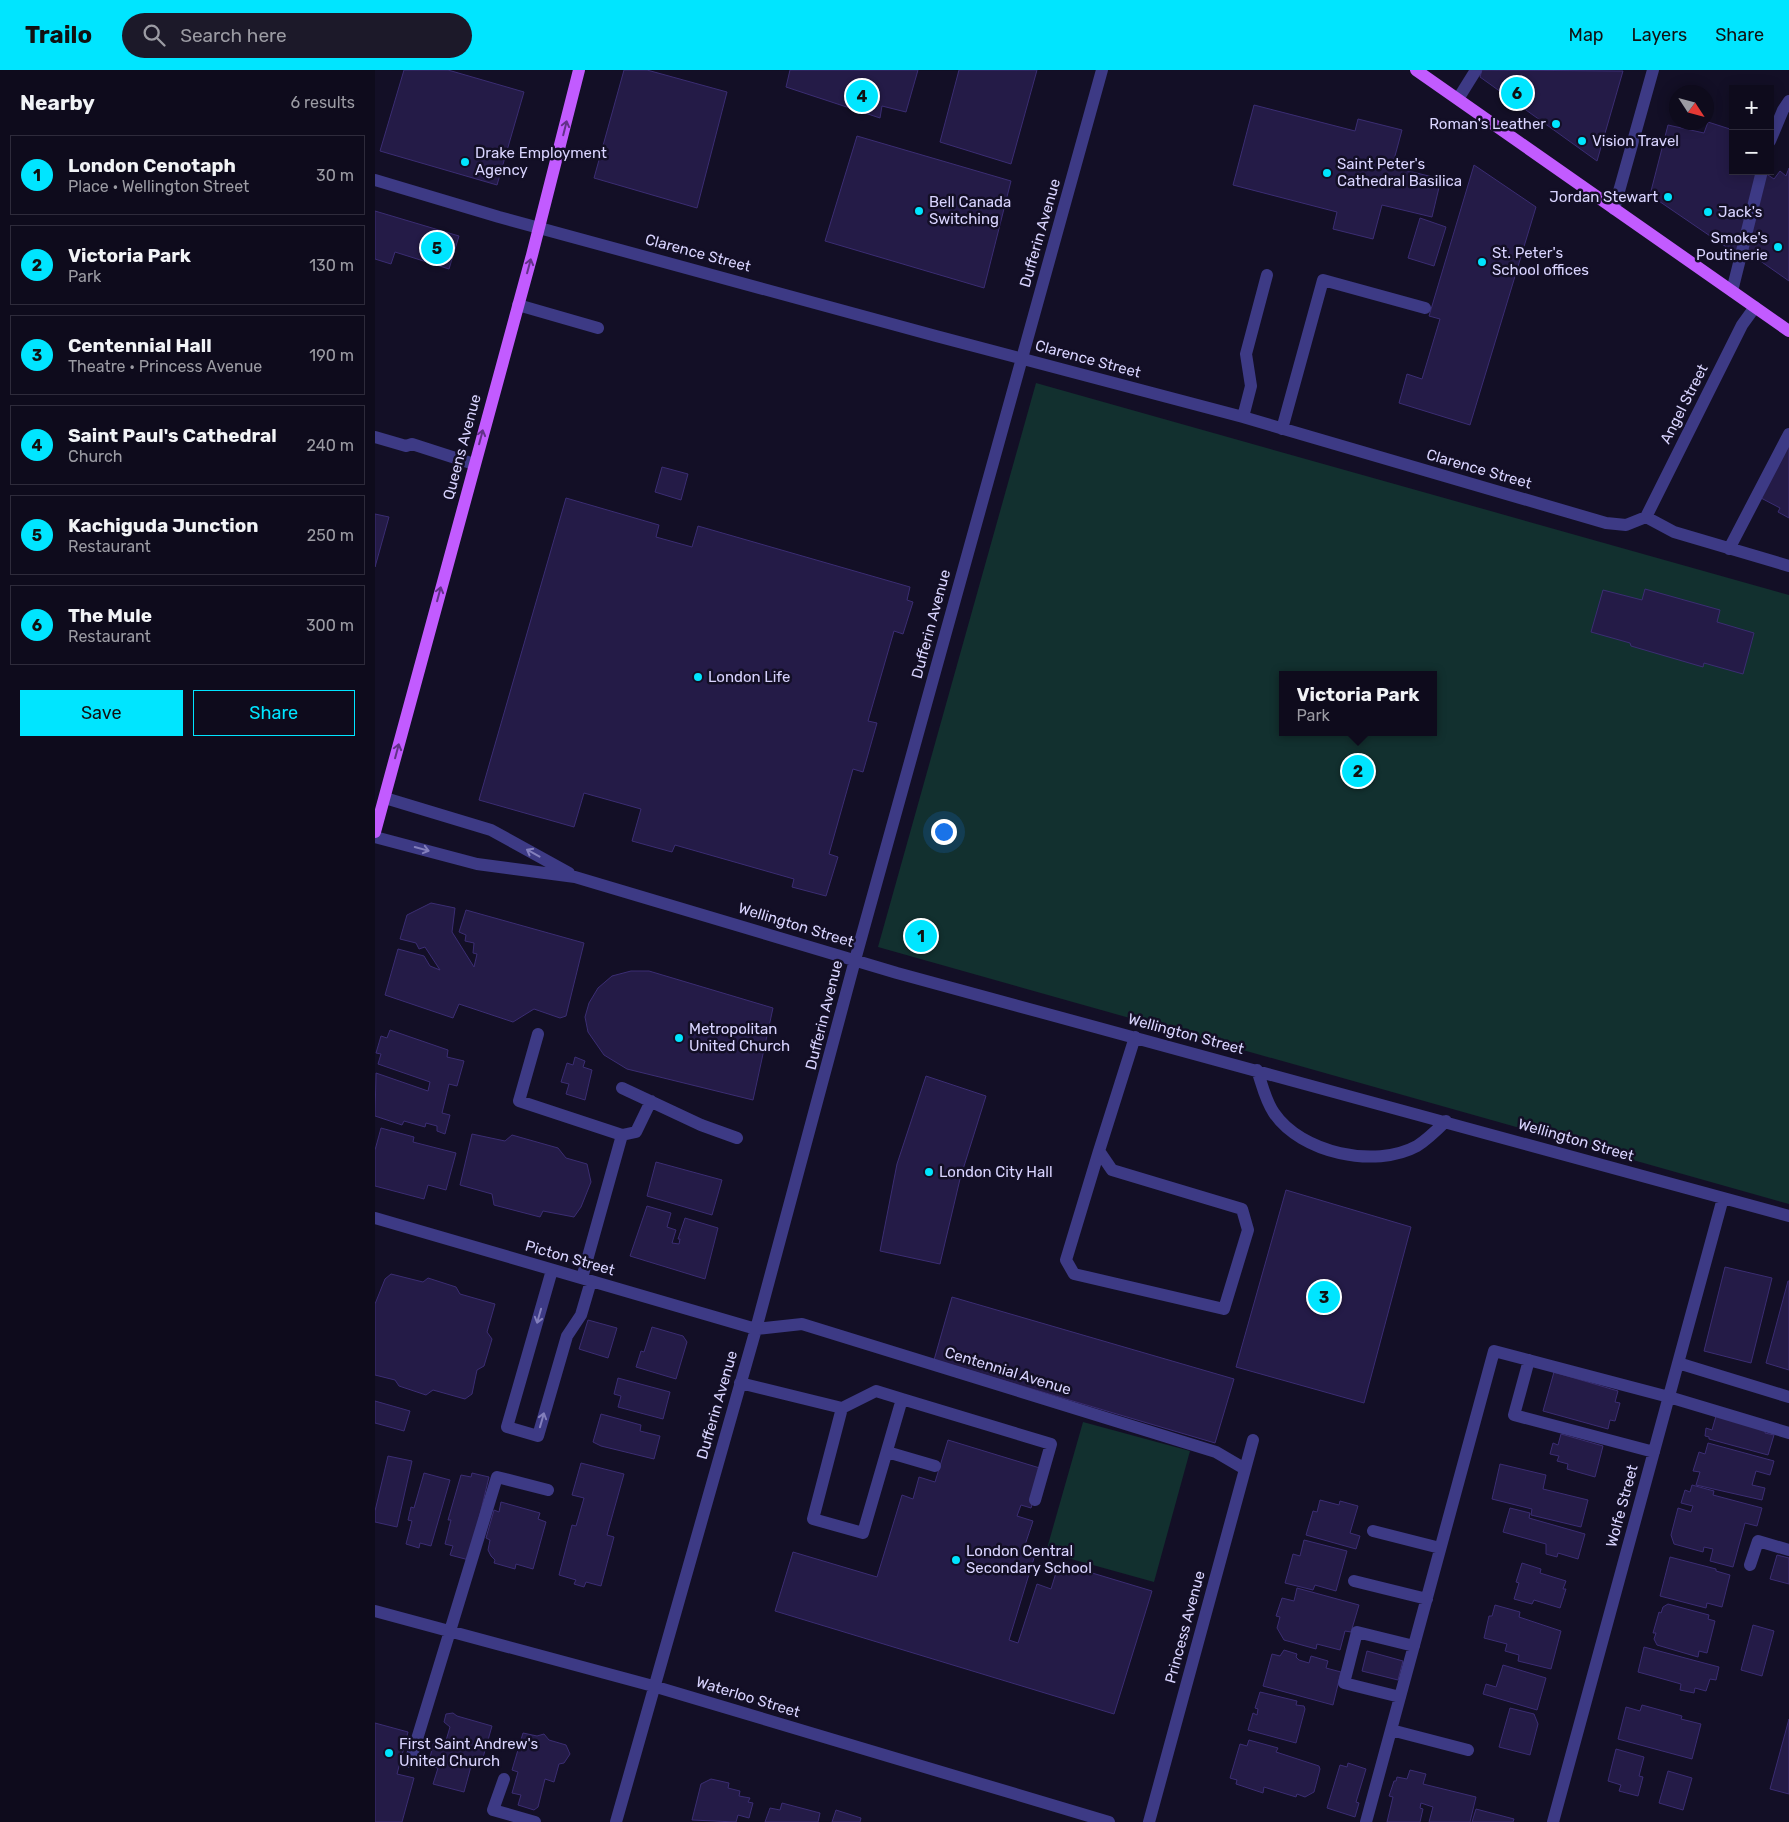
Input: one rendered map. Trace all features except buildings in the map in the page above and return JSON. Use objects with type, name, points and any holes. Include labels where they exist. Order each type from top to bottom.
[{"type":"main road","name":"Queens Avenue","points":[[375,832],[380,797],[518,305],[579,70]]},
{"type":"main road","points":[[1416,70],[1789,330]]},
{"type":"street","name":"Dufferin Avenue","points":[[616,1822],[653,1686],[756,1329],[855,960],[1102,70]]},
{"type":"street","points":[[1458,99],[1476,70]]},
{"type":"street","points":[[1613,208],[1653,70]]},
{"type":"street","points":[[1774,131],[1789,101]]},
{"type":"street","points":[[1732,290],[1761,175]]},
{"type":"street","name":"Clarence Street","points":[[375,180],[499,216],[1243,417],[1606,523],[1626,525],[1645,517]]},
{"type":"street","points":[[1243,417],[1251,386],[1246,354],[1267,275]]},
{"type":"street","points":[[1282,429],[1323,280],[1425,308]]},
{"type":"street","points":[[518,305],[598,328]]},
{"type":"street","name":"Angel Street","points":[[1645,517],[1739,332],[1755,308]]},
{"type":"street","points":[[1729,549],[1789,434]]},
{"type":"street","points":[[375,437],[406,446],[412,444],[474,464]]},
{"type":"street","points":[[1645,517],[1674,532],[1789,566]]},
{"type":"street","name":"Wellington Street","points":[[380,797],[491,830],[575,877]]},
{"type":"street","name":"Wellington Street","points":[[375,837],[477,864],[575,877],[855,960],[1789,1216]]},
{"type":"street","points":[[538,1034],[519,1101],[622,1135],[636,1132],[651,1101]]},
{"type":"street","points":[[1099,1151],[1112,1170],[1241,1209],[1248,1230],[1224,1309],[1074,1274],[1065,1260],[1099,1151],[1135,1037]]},
{"type":"street","points":[[1257,1070],[1274,1114],[1304,1139],[1319,1147],[1343,1154],[1367,1157],[1392,1154],[1416,1146],[1446,1121]]},
{"type":"street","points":[[623,1088],[701,1126],[737,1138]]},
{"type":"street","points":[[552,1270],[507,1427],[537,1436],[567,1336],[581,1316],[587,1280],[622,1135]]},
{"type":"street","name":"Wolfe Street","points":[[1553,1822],[1723,1198]]},
{"type":"street","name":"Picton Street","points":[[375,1218],[756,1329]]},
{"type":"street","name":"Centennial Avenue","points":[[756,1329],[802,1324],[1216,1452],[1245,1469]]},
{"type":"street","points":[[1366,1822],[1494,1351],[1669,1397],[1789,1433]]},
{"type":"street","points":[[1529,1360],[1514,1416],[1654,1452]]},
{"type":"street","points":[[1678,1363],[1789,1396]]},
{"type":"street","points":[[740,1383],[843,1408],[876,1391],[1051,1444],[1035,1500]]},
{"type":"street","points":[[843,1408],[813,1519],[863,1533],[902,1399]]},
{"type":"street","name":"Princess Avenue","points":[[1149,1822],[1253,1440]]},
{"type":"street","points":[[887,1452],[935,1466]]},
{"type":"street","points":[[410,1762],[497,1477],[548,1490]]},
{"type":"street","points":[[1373,1531],[1440,1548]]},
{"type":"street","points":[[1750,1565],[1758,1541],[1789,1550]]},
{"type":"street","points":[[1354,1581],[1427,1598]]},
{"type":"street","name":"Waterloo Street","points":[[375,1611],[653,1686],[1109,1822]]},
{"type":"street","points":[[1400,1697],[1344,1683],[1357,1632],[1414,1646]]},
{"type":"street","points":[[1391,1730],[1467,1750]]},
{"type":"street","points":[[504,1779],[493,1810],[535,1822]]},
{"type":"green space","points":[[1036,383],[1789,595],[1789,1204],[878,947]]},
{"type":"green space","points":[[1083,1422],[1190,1451],[1154,1582],[1046,1552]]},
{"type":"place","name":"The Mule","points":[[1517,93]]},
{"type":"place","name":"Saint Paul's Cathedral","points":[[862,96]]},
{"type":"place","name":"Roman's Leather","points":[[1556,124]]},
{"type":"place","name":"Vision Travel","points":[[1582,141]]},
{"type":"place","name":"Drake Employment Agency","points":[[465,162]]},
{"type":"place","name":"Saint Peter's Cathedral Basilica","points":[[1327,173]]},
{"type":"place","name":"Jordan Stewart","points":[[1668,197]]},
{"type":"place","name":"Bell Canada Switching","points":[[919,211]]},
{"type":"place","name":"Jack's","points":[[1708,212]]},
{"type":"place","name":"Smoke's Poutinerie","points":[[1778,247]]},
{"type":"place","name":"Kachiguda Junction","points":[[437,248]]},
{"type":"place","name":"St. Peter's School offices","points":[[1482,262]]},
{"type":"place","name":"London Life","points":[[698,677]]},
{"type":"place","name":"Victoria Park","points":[[1358,771]]},
{"type":"place","name":"London Cenotaph","points":[[921,936]]},
{"type":"place","name":"Metropolitan United Church","points":[[679,1038]]},
{"type":"place","name":"London City Hall","points":[[929,1172]]},
{"type":"place","name":"Centennial Hall","points":[[1324,1297]]},
{"type":"place","name":"London Central Secondary School","points":[[956,1560]]},
{"type":"place","name":"First Saint Andrew's United Church","points":[[389,1753]]}]
